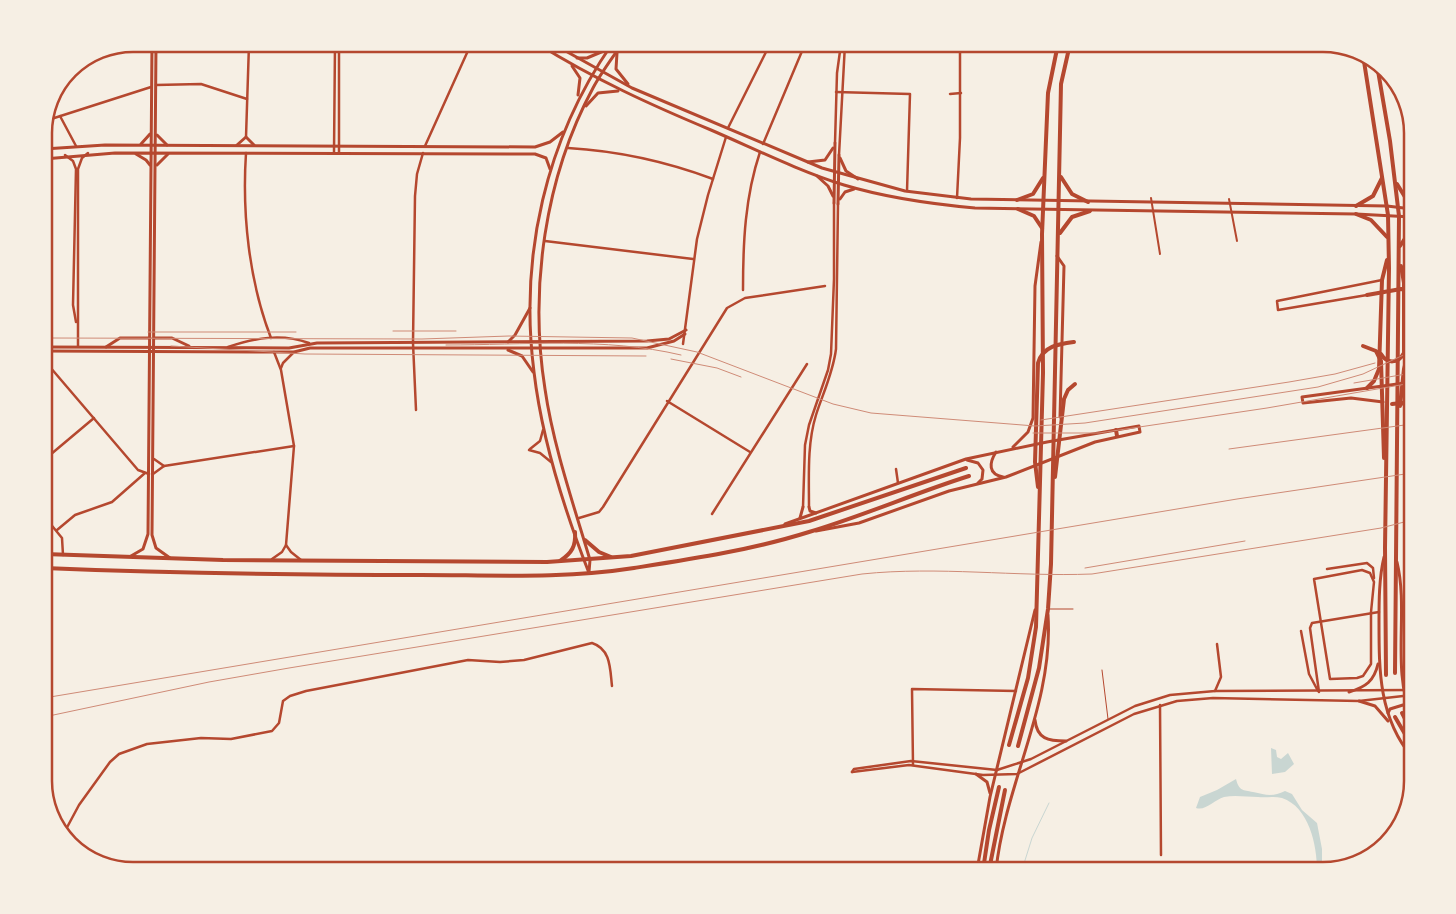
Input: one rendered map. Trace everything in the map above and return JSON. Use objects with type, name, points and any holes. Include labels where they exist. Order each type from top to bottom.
[{"type":"main road","points":[[125,558],[139,553],[148,538],[152,52]]},
{"type":"main road","points":[[156,52],[154,459],[149,474],[153,542],[160,553],[175,559]]},
{"type":"main road","points":[[551,52],[598,80],[621,91],[760,152],[857,189],[936,204],[1018,209],[1403,216]]},
{"type":"main road","points":[[566,52],[594,69],[632,88],[806,162],[834,173],[907,191],[957,198],[1403,208]]},
{"type":"main road","points":[[574,57],[594,56],[600,52]]},
{"type":"main road","points":[[588,573],[543,426],[534,376],[531,342],[531,305],[536,235],[550,169],[563,132],[578,99],[590,75],[606,52]]},
{"type":"main road","points":[[588,573],[590,560],[549,411],[540,349],[540,288],[544,241],[556,185],[568,148],[582,111],[602,73],[617,52]]},
{"type":"main road","points":[[618,52],[615,62],[618,72],[632,88]]},
{"type":"main road","points":[[1009,745],[1031,662],[1036,605],[1043,363],[1042,228],[1048,92],[1056,52]]},
{"type":"main road","points":[[997,862],[998,849],[1034,716],[1047,657],[1061,84],[1068,52]]},
{"type":"main road","points":[[570,64],[580,78],[578,99]]},
{"type":"main road","points":[[1364,64],[1388,215],[1389,301],[1385,550],[1386,675]]},
{"type":"main road","points":[[1378,75],[1399,216],[1395,673]]},
{"type":"main road","points":[[582,111],[598,93],[610,90],[621,91]]},
{"type":"main road","points":[[137,145],[146,141],[151,132]]},
{"type":"main road","points":[[156,132],[161,140],[170,146]]},
{"type":"main road","points":[[53,149],[76,146],[137,145],[535,147],[550,142],[563,132]]},
{"type":"main road","points":[[237,145],[246,137],[254,145]]},
{"type":"main road","points":[[806,162],[825,160],[830,156],[835,143]]},
{"type":"main road","points":[[835,143],[834,181],[836,204]]},
{"type":"main road","points":[[53,157],[88,153],[151,152],[535,154],[546,158],[550,169]]},
{"type":"main road","points":[[133,153],[146,160],[151,168]]},
{"type":"main road","points":[[156,168],[164,156],[170,153]]},
{"type":"main road","points":[[836,204],[839,155]]},
{"type":"main road","points":[[839,155],[846,171],[863,181]]},
{"type":"main road","points":[[1017,200],[1036,192],[1045,168]]},
{"type":"main road","points":[[810,172],[828,186],[836,204]]},
{"type":"main road","points":[[1356,206],[1376,194],[1382,173]]},
{"type":"main road","points":[[1060,176],[1072,194],[1088,202]]},
{"type":"main road","points":[[1394,177],[1403,194]]},
{"type":"main road","points":[[1384,187],[1396,186]]},
{"type":"main road","points":[[836,204],[845,192],[857,189]]},
{"type":"main road","points":[[1108,202],[1108,212]]},
{"type":"main road","points":[[1018,209],[1034,216],[1042,228]]},
{"type":"main road","points":[[1058,238],[1070,218],[1090,211]]},
{"type":"main road","points":[[1356,214],[1374,222],[1388,238]]},
{"type":"main road","points":[[1012,449],[1028,432],[1033,418],[1035,286],[1042,234]]},
{"type":"main road","points":[[1388,238],[1399,236]]},
{"type":"main road","points":[[1399,248],[1403,242]]},
{"type":"main road","points":[[1056,254],[1064,266],[1060,428],[1063,434],[1072,437]]},
{"type":"main road","points":[[1367,388],[1377,375],[1380,351],[1382,280],[1388,255]]},
{"type":"main road","points":[[1399,256],[1403,279]]},
{"type":"main road","points":[[1367,295],[1403,289]]},
{"type":"main road","points":[[507,343],[523,324],[531,305]]},
{"type":"main road","points":[[155,349],[190,347],[289,348],[309,343],[656,341],[669,339],[685,332]]},
{"type":"main road","points":[[53,347],[274,352],[294,352],[310,348],[647,348],[674,341],[685,332]]},
{"type":"main road","points":[[53,351],[108,348],[120,338],[150,338]]},
{"type":"main road","points":[[155,338],[172,338],[190,347]]},
{"type":"main road","points":[[1039,504],[1035,462],[1038,363],[1042,353],[1048,348],[1074,342]]},
{"type":"main road","points":[[1363,346],[1376,351],[1381,361],[1386,478]]},
{"type":"main road","points":[[503,349],[522,356],[534,376]]},
{"type":"main road","points":[[1380,351],[1385,359],[1394,362],[1403,354]]},
{"type":"main road","points":[[1397,438],[1403,375]]},
{"type":"main road","points":[[1403,383],[1302,397],[1303,403],[1351,398],[1403,404]]},
{"type":"main road","points":[[1052,489],[1059,456],[1064,399],[1068,390],[1075,384]]},
{"type":"main road","points":[[53,568],[251,575],[588,573],[633,569],[719,554],[858,523],[919,501],[1006,477],[1087,444],[1140,432],[1139,426],[1072,437],[966,459],[770,530]]},
{"type":"main road","points":[[1116,430],[1117,436]]},
{"type":"main road","points":[[996,452],[990,461],[990,467],[996,475],[1006,477]]},
{"type":"main road","points":[[966,459],[978,463],[983,470],[982,479],[972,485]]},
{"type":"main road","points":[[53,554],[125,558],[270,560],[584,561],[616,558],[770,530],[840,512],[966,468]]},
{"type":"main road","points":[[808,533],[970,476]]},
{"type":"main road","points":[[809,507],[812,513],[816,514]]},
{"type":"main road","points":[[798,520],[802,515],[803,508]]},
{"type":"main road","points":[[559,561],[572,550],[575,544],[575,532]]},
{"type":"main road","points":[[585,540],[599,552],[616,558]]},
{"type":"main road","points":[[1349,692],[1362,688],[1372,680],[1378,665],[1379,612],[1385,550]]},
{"type":"main road","points":[[1395,554],[1402,585],[1404,683]]},
{"type":"main road","points":[[978,862],[990,797],[1017,691],[1036,605]]},
{"type":"main road","points":[[1018,746],[1039,668],[1048,607]]},
{"type":"main road","points":[[1379,646],[1383,692],[1392,726]]},
{"type":"main road","points":[[1359,701],[1378,708],[1404,745]]},
{"type":"main road","points":[[1388,715],[1393,707],[1404,706]]},
{"type":"main road","points":[[1402,713],[1404,717]]},
{"type":"main road","points":[[1034,716],[1036,727],[1044,739],[1066,741]]},
{"type":"main road","points":[[1395,717],[1404,732]]},
{"type":"main road","points":[[976,774],[987,782],[990,797]]},
{"type":"main road","points":[[985,862],[989,830],[999,787]]},
{"type":"main road","points":[[991,862],[1005,790]]},
{"type":"street","points":[[246,137],[248,52]]},
{"type":"street","points":[[335,52],[336,152]]},
{"type":"street","points":[[336,145],[339,52]]},
{"type":"street","points":[[425,146],[467,52]]},
{"type":"street","points":[[728,128],[766,52]]},
{"type":"street","points":[[763,144],[802,52]]},
{"type":"street","points":[[835,143],[836,92],[840,52]]},
{"type":"street","points":[[839,155],[844,52]]},
{"type":"street","points":[[957,198],[961,93],[960,52]]},
{"type":"street","points":[[156,86],[201,84],[247,98]]},
{"type":"street","points":[[54,118],[151,87]]},
{"type":"street","points":[[836,92],[910,94],[907,191]]},
{"type":"street","points":[[950,94],[961,93]]},
{"type":"street","points":[[60,116],[76,146]]},
{"type":"street","points":[[683,344],[693,259],[713,179],[726,137]]},
{"type":"street","points":[[568,148],[633,154],[667,162],[713,179]]},
{"type":"street","points":[[743,290],[746,212],[751,182],[760,152]]},
{"type":"street","points":[[78,346],[78,169],[82,158],[88,153]]},
{"type":"street","points":[[246,153],[246,200],[251,252],[260,300],[271,338]]},
{"type":"street","points":[[416,410],[412,343],[415,196],[417,174],[423,153]]},
{"type":"street","points":[[65,155],[73,161],[76,169],[73,305],[77,328]]},
{"type":"street","points":[[1151,198],[1160,254]]},
{"type":"street","points":[[1229,199],[1237,241]]},
{"type":"street","points":[[809,507],[810,442],[815,417],[834,363],[836,349],[836,204]]},
{"type":"street","points":[[803,508],[805,446],[808,425],[828,370],[831,354],[836,204]]},
{"type":"street","points":[[1340,206],[1340,214]]},
{"type":"street","points":[[544,241],[693,259]]},
{"type":"street","points":[[1367,295],[1278,310],[1277,300],[1382,280]]},
{"type":"street","points":[[579,518],[601,510],[730,305],[745,298],[761,294],[825,286]]},
{"type":"street","points":[[227,347],[256,338],[292,338],[309,343]]},
{"type":"street","points":[[270,560],[282,552],[286,545],[294,446],[281,370],[274,352]]},
{"type":"street","points":[[281,370],[283,363],[294,352]]},
{"type":"street","points":[[712,514],[807,364]]},
{"type":"street","points":[[53,370],[138,470],[149,474]]},
{"type":"street","points":[[668,401],[750,452]]},
{"type":"street","points":[[53,452],[94,418]]},
{"type":"street","points":[[543,426],[540,441],[529,450],[543,455],[555,470]]},
{"type":"street","points":[[57,530],[75,515],[112,502],[149,474],[164,466],[294,446]]},
{"type":"street","points":[[154,459],[164,466]]},
{"type":"street","points":[[896,469],[898,483]]},
{"type":"street","points":[[53,526],[63,541],[64,555]]},
{"type":"street","points":[[286,545],[291,552],[302,560]]},
{"type":"street","points":[[1327,569],[1367,563],[1373,568],[1374,582],[1371,612],[1371,664],[1368,671],[1357,678],[1330,679],[1314,579],[1366,570],[1373,576],[1374,582]]},
{"type":"street","points":[[1319,692],[1310,627],[1312,623],[1379,612]]},
{"type":"street","points":[[1301,631],[1308,674],[1319,692]]},
{"type":"street","points":[[67,827],[79,804],[110,762],[119,754],[133,748],[191,738],[231,739],[272,732],[279,723],[284,701],[290,696],[306,691],[468,660],[500,662],[524,660],[592,643],[601,647],[607,656],[612,686]]},
{"type":"street","points":[[1215,691],[1220,685],[1221,678],[1216,644]]},
{"type":"street","points":[[913,765],[912,688],[1017,691]]},
{"type":"street","points":[[1404,691],[1215,691],[1158,698],[1108,719],[1021,763],[997,770],[913,761],[883,763],[854,769],[852,772],[913,765],[995,776],[1017,774],[1134,714],[1160,705],[1214,698],[1359,701],[1404,696]]},
{"type":"street","points":[[1160,705],[1161,855]]},
{"type":"lane","points":[[1048,607],[1073,609]]},
{"type":"lane","points":[[1102,670],[1108,719]]},
{"type":"shaded area","points":[[1271,748],[1276,750],[1277,757],[1281,759],[1288,753],[1294,764],[1285,772],[1272,774]]},
{"type":"shaded area","points":[[1236,779],[1240,788],[1244,790],[1266,795],[1285,791],[1292,794],[1302,810],[1317,823],[1322,849],[1322,862],[1317,862],[1310,828],[1305,818],[1291,803],[1276,797],[1228,796],[1220,798],[1207,807],[1196,808],[1200,797]]},
{"type":"waterway","points":[[1024,862],[1032,838],[1049,803]]},
{"type":"railway","points":[[393,331],[456,331]]},
{"type":"railway","points":[[148,332],[296,332]]},
{"type":"railway","points":[[53,338],[422,339],[509,336],[632,338],[697,352],[833,404],[871,413],[1035,426],[1085,423],[1318,387],[1363,374],[1403,355]]},
{"type":"railway","points":[[446,345],[594,344],[652,349],[681,355]]},
{"type":"railway","points":[[171,346],[305,354],[646,356]]},
{"type":"railway","points":[[671,359],[717,368],[741,377]]},
{"type":"railway","points":[[1041,420],[1289,382],[1335,374],[1375,363]]},
{"type":"railway","points":[[1354,383],[1403,374]]},
{"type":"railway","points":[[1033,433],[1099,433],[1267,408],[1403,384]]},
{"type":"railway","points":[[1229,449],[1403,425]]},
{"type":"railway","points":[[53,696],[1237,499],[1404,474]]},
{"type":"railway","points":[[53,715],[209,682],[289,668],[862,574],[920,571],[1063,575],[1092,574],[1381,528],[1404,522]]},
{"type":"railway","points":[[1085,568],[1245,541]]}]
